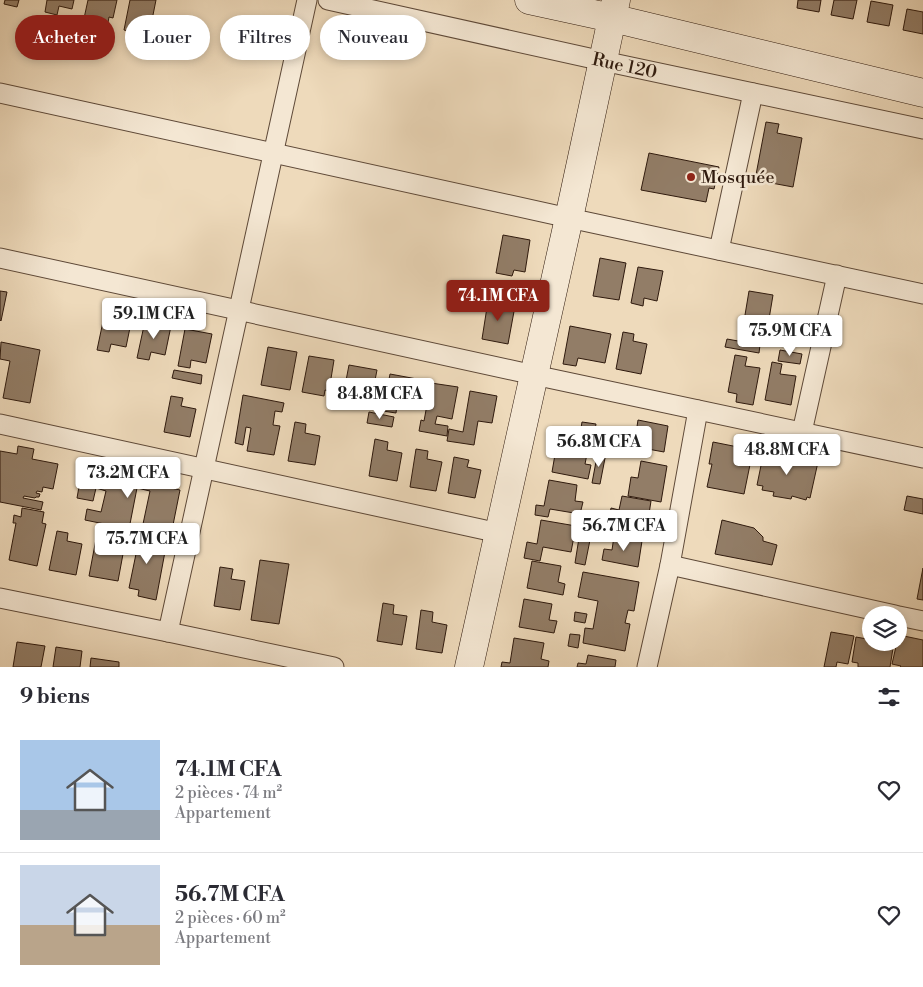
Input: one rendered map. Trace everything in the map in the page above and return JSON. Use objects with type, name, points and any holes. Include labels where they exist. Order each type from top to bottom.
[{"type":"street","points":[[168,632],[307,0]]},
{"type":"street","name":"Rue 120","points":[[328,0],[923,129]]},
{"type":"street","points":[[529,0],[614,9],[923,93]]},
{"type":"street","points":[[469,667],[614,9]]},
{"type":"street","points":[[0,93],[923,294]]},
{"type":"street","points":[[719,250],[753,93]]},
{"type":"street","points":[[0,258],[923,458]]},
{"type":"street","points":[[802,432],[837,275]]},
{"type":"street","points":[[647,667],[670,565],[698,410]]},
{"type":"street","points":[[0,424],[499,533]]},
{"type":"street","points":[[670,565],[862,607]]},
{"type":"street","points":[[0,598],[168,632],[297,663],[334,667]]},
{"type":"street","points":[[907,617],[923,621]]},
{"type":"building","points":[[5,0],[19,0],[17,7],[4,4]]},
{"type":"building","points":[[47,0],[74,0],[72,9],[59,6],[57,15],[45,12]]},
{"type":"building","points":[[88,0],[117,0],[114,15],[85,15]]},
{"type":"building","points":[[130,0],[156,0],[153,15],[127,15]]},
{"type":"building","points":[[798,0],[821,0],[819,12],[797,8]]},
{"type":"building","points":[[834,0],[857,0],[853,19],[831,15]]},
{"type":"building","points":[[871,1],[893,5],[889,26],[867,22]]},
{"type":"building","points":[[907,9],[923,12],[923,34],[903,30]]},
{"type":"building","points":[[766,122],[779,124],[777,133],[802,138],[793,187],[755,180]]},
{"type":"building","points":[[649,153],[719,167],[714,189],[709,188],[706,202],[641,190]]},
{"type":"building","points":[[503,235],[530,240],[525,272],[514,270],[512,276],[496,273]]},
{"type":"building","points":[[600,258],[626,263],[619,300],[593,296]]},
{"type":"building","points":[[638,267],[663,271],[657,301],[644,298],[643,306],[631,303]]},
{"type":"building","points":[[0,291],[7,292],[1,321],[0,320]]},
{"type":"building","points":[[749,291],[773,295],[768,325],[763,324],[761,330],[743,327]]},
{"type":"building","points":[[488,301],[515,306],[508,344],[482,339]]},
{"type":"building","points":[[105,312],[132,318],[126,347],[111,344],[109,352],[97,350]]},
{"type":"building","points":[[145,321],[171,326],[165,355],[151,352],[149,360],[137,358]]},
{"type":"building","points":[[570,326],[611,334],[605,363],[578,358],[576,366],[563,364]]},
{"type":"building","points":[[185,329],[212,334],[206,363],[191,360],[190,368],[178,366]]},
{"type":"building","points":[[623,332],[634,334],[633,341],[647,344],[641,374],[616,369]]},
{"type":"building","points":[[727,339],[760,345],[759,353],[725,347]]},
{"type":"building","points":[[1,342],[40,350],[30,403],[3,398],[10,361],[0,359]]},
{"type":"building","points":[[268,347],[297,352],[290,390],[261,385]]},
{"type":"building","points":[[780,350],[802,354],[800,364],[778,361]]},
{"type":"building","points":[[735,355],[747,357],[745,366],[760,368],[753,405],[736,402],[737,394],[728,392]]},
{"type":"building","points":[[309,356],[334,360],[329,391],[325,390],[324,396],[302,392]]},
{"type":"building","points":[[772,362],[782,364],[780,374],[796,376],[791,405],[765,400]]},
{"type":"building","points":[[349,365],[377,370],[371,401],[343,396]]},
{"type":"building","points":[[174,370],[202,375],[201,384],[172,378]]},
{"type":"building","points":[[390,374],[417,379],[412,408],[397,405],[396,413],[383,411]]},
{"type":"building","points":[[431,383],[458,387],[452,419],[437,416],[435,424],[448,426],[447,436],[419,431],[421,420],[424,421]]},
{"type":"building","points":[[470,391],[497,396],[492,423],[478,421],[474,445],[447,441],[449,429],[463,432]]},
{"type":"building","points":[[243,395],[284,403],[282,412],[275,411],[273,425],[280,426],[274,455],[247,451],[251,428],[246,427],[243,445],[235,443]]},
{"type":"building","points":[[171,396],[183,398],[181,406],[196,409],[190,437],[164,432]]},
{"type":"building","points":[[369,412],[394,417],[392,427],[367,423]]},
{"type":"building","points":[[638,420],[668,426],[664,452],[626,445],[629,432],[636,433]]},
{"type":"building","points":[[295,422],[306,424],[305,433],[320,436],[315,465],[288,461]]},
{"type":"building","points":[[582,422],[596,424],[594,436],[580,434]]},
{"type":"building","points":[[600,433],[612,435],[610,449],[597,447]]},
{"type":"building","points":[[375,439],[388,442],[387,450],[402,453],[397,481],[369,476]]},
{"type":"building","points":[[713,442],[753,450],[744,494],[707,487],[712,464],[709,464]]},
{"type":"building","points":[[557,443],[588,449],[585,464],[591,465],[588,479],[552,472]]},
{"type":"building","points":[[18,446],[34,449],[32,459],[58,464],[53,489],[43,487],[42,492],[37,491],[36,493],[40,494],[39,497],[24,496],[23,498],[43,502],[41,510],[0,502],[0,451],[17,454]]},
{"type":"building","points":[[416,449],[428,451],[427,459],[442,462],[436,491],[410,487]]},
{"type":"building","points":[[598,451],[606,453],[600,484],[592,483]]},
{"type":"building","points":[[764,451],[818,462],[810,498],[807,497],[806,500],[792,496],[791,499],[773,496],[774,492],[762,490],[763,486],[757,485]]},
{"type":"building","points":[[454,457],[469,460],[467,467],[481,470],[475,498],[448,493]]},
{"type":"building","points":[[641,461],[667,466],[661,502],[628,496],[631,477],[638,478]]},
{"type":"building","points":[[99,464],[114,467],[112,476],[138,481],[140,472],[155,475],[153,484],[180,490],[172,530],[143,524],[150,491],[137,488],[129,529],[85,520],[87,509],[101,512],[106,491],[96,488],[93,501],[77,498],[82,470],[97,473]]},
{"type":"building","points":[[549,480],[577,485],[575,501],[583,502],[580,514],[550,509],[548,517],[535,515],[536,505],[544,506]]},
{"type":"building","points":[[622,496],[651,501],[647,527],[609,521],[611,508],[619,510]]},
{"type":"building","points":[[907,496],[923,499],[923,514],[904,510]]},
{"type":"building","points":[[22,508],[44,512],[42,523],[46,524],[37,566],[9,560],[16,523],[13,523],[14,515],[21,517]]},
{"type":"building","points":[[541,520],[576,526],[571,552],[543,547],[540,561],[524,558],[527,542],[537,544]]},
{"type":"building","points":[[722,520],[754,528],[763,537],[763,541],[777,545],[772,565],[715,554]]},
{"type":"building","points":[[57,531],[68,533],[67,541],[82,544],[76,575],[49,570]]},
{"type":"building","points":[[129,533],[167,541],[156,600],[138,596],[139,590],[129,588],[137,549],[147,551],[148,548],[131,545],[130,549],[126,548]]},
{"type":"building","points":[[614,536],[642,541],[638,567],[602,560],[604,549],[612,550]]},
{"type":"building","points":[[579,538],[590,540],[585,565],[575,563]]},
{"type":"building","points":[[96,539],[109,542],[108,551],[123,554],[118,581],[89,576]]},
{"type":"building","points":[[260,560],[289,564],[279,624],[251,620]]},
{"type":"building","points":[[532,561],[561,566],[558,582],[565,584],[563,595],[527,588]]},
{"type":"building","points":[[220,567],[233,569],[231,579],[245,581],[240,610],[214,606]]},
{"type":"building","points":[[923,568],[923,600],[917,599]]},
{"type":"building","points":[[583,572],[639,582],[634,611],[628,610],[625,623],[630,624],[625,651],[583,643],[585,628],[593,629],[598,601],[578,597]]},
{"type":"building","points":[[524,599],[552,604],[549,620],[557,621],[554,633],[519,627]]},
{"type":"building","points":[[383,603],[394,605],[393,614],[407,616],[402,645],[377,641]]},
{"type":"building","points":[[421,610],[433,612],[432,622],[447,625],[442,653],[416,649]]},
{"type":"building","points":[[575,612],[587,614],[585,623],[574,621]]},
{"type":"building","points":[[831,632],[854,636],[848,664],[837,662],[836,667],[824,667]]},
{"type":"building","points":[[570,634],[580,635],[578,648],[568,646]]},
{"type":"building","points":[[856,637],[862,638],[862,651],[893,651],[890,667],[858,667],[858,663],[852,662]]},
{"type":"building","points":[[907,637],[923,640],[923,667],[900,667],[892,664],[895,651],[907,651]]},
{"type":"building","points":[[514,638],[544,643],[541,659],[549,661],[548,667],[501,667],[502,662],[510,663]]},
{"type":"building","points":[[17,642],[45,646],[41,667],[13,667]]},
{"type":"building","points":[[56,647],[82,651],[80,667],[53,667]]},
{"type":"building","points":[[588,655],[616,660],[615,667],[577,667],[578,663],[586,664]]},
{"type":"building","points":[[91,658],[119,662],[119,667],[90,667]]},
{"type":"place","name":"Mosquée","points":[[691,177]]}]
